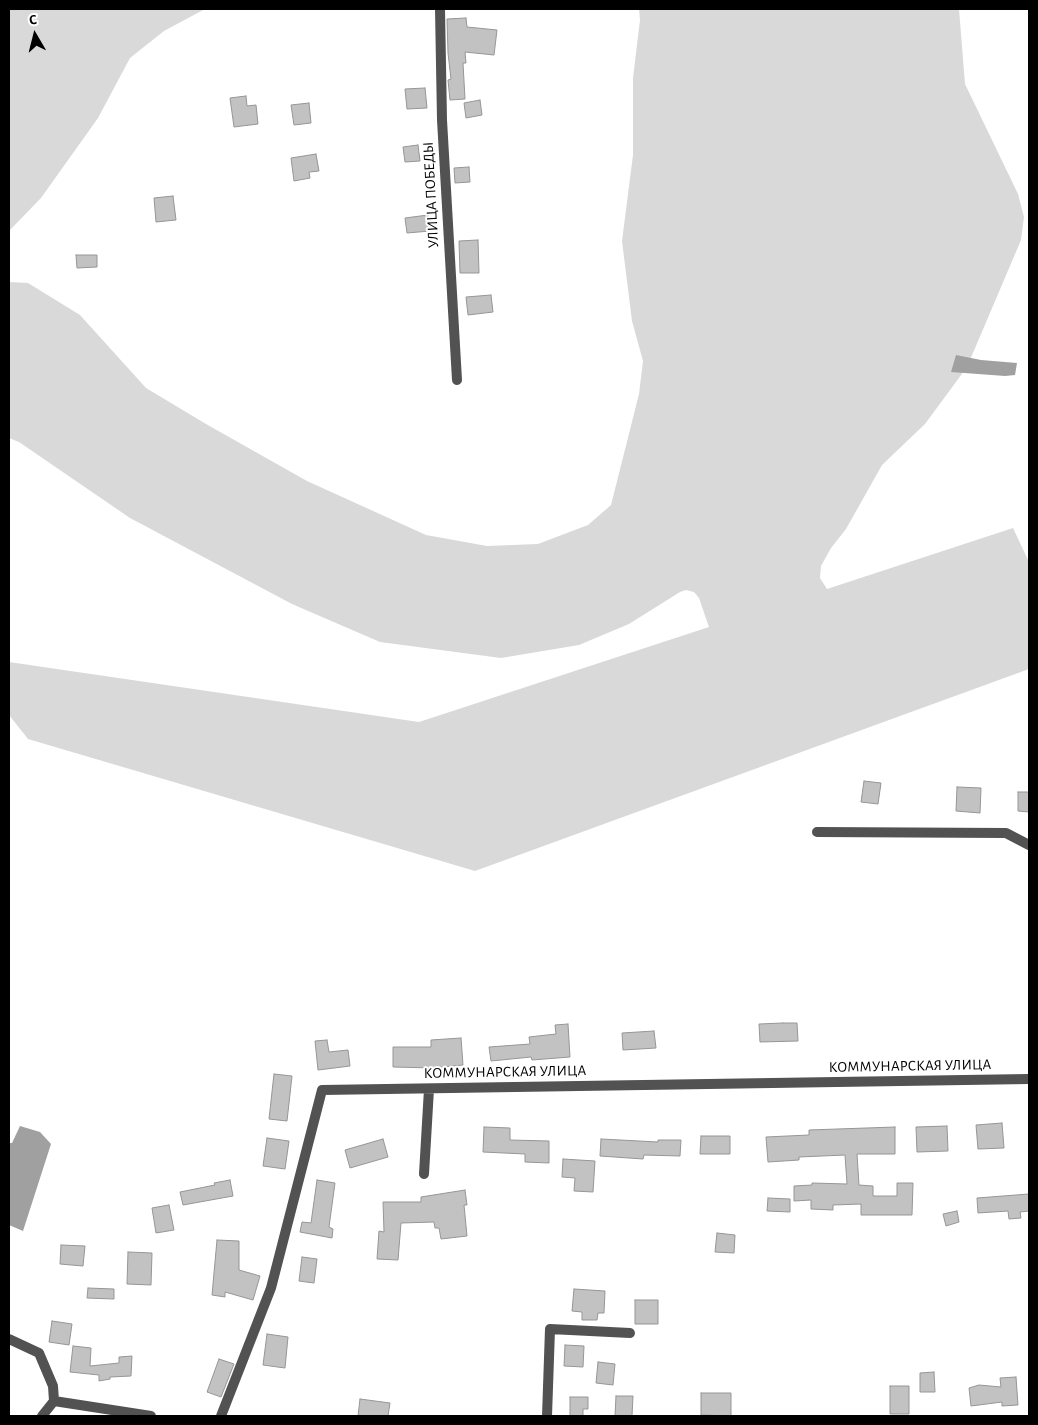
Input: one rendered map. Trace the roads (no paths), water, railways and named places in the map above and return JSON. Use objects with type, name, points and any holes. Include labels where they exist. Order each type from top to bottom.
[{"type":"street","name":"УЛИЦА ПОБЕДЫ","points":[[440,9],[442,120],[457,380]]},
{"type":"street","points":[[817,832],[1006,833],[1029,845]]},
{"type":"street","name":"КОММУНАРСКАЯ УЛИЦА","points":[[221,1416],[271,1288],[322,1090],[1029,1078]]},
{"type":"street","points":[[424,1174],[429,1088]]},
{"type":"street","points":[[547,1416],[550,1329],[630,1333]]},
{"type":"street","points":[[9,1339],[39,1353],[53,1386],[54,1401],[42,1416]]},
{"type":"street","points":[[54,1401],[151,1416]]}]
